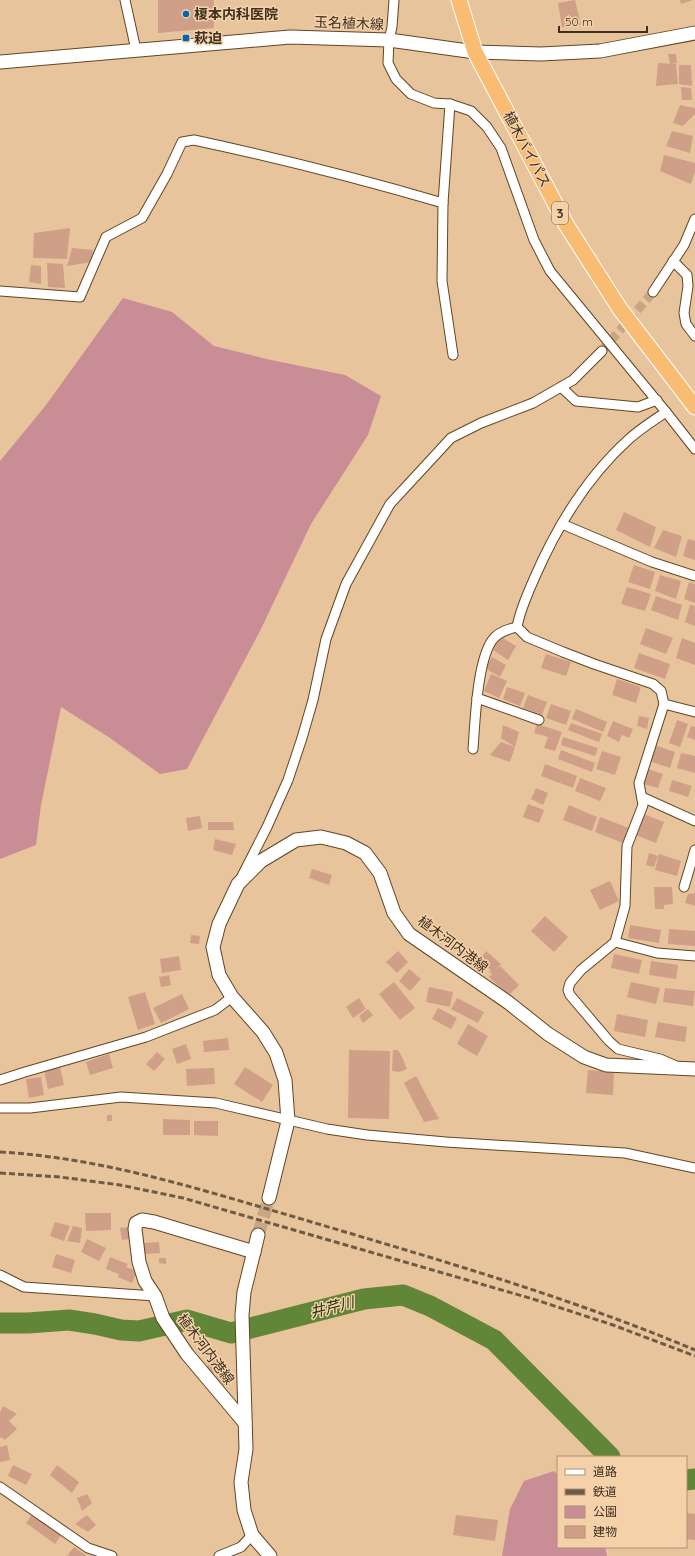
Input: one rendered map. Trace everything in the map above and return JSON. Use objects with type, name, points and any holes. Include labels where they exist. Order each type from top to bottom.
[{"type":"highway","name":"植木バイパス","points":[[459,0],[476,52],[567,226],[620,309],[695,407]]},
{"type":"main road","name":"玉名植木線","points":[[0,62],[290,38],[389,40],[476,52],[541,54],[600,51],[695,33]]},
{"type":"main road","name":"植木河内港線","points":[[269,1198],[288,1121],[285,1080],[276,1053],[263,1032],[232,997],[219,975],[213,948],[219,924],[238,884],[261,861],[296,840],[321,837],[346,843],[365,853],[380,872],[394,913],[409,934],[509,1003],[548,1034],[584,1057],[606,1065],[695,1069]]},
{"type":"main road","name":"植木河内港線","points":[[245,1423],[187,1354],[163,1318],[155,1296],[146,1281],[139,1262],[135,1229],[136,1224],[142,1220],[190,1232],[254,1252]]},
{"type":"main road","name":"植木河内港線","points":[[258,1235],[244,1292],[242,1315],[246,1449],[240,1482],[244,1510],[252,1535],[270,1556]]},
{"type":"street","points":[[125,0],[136,50]]},
{"type":"street","points":[[394,0],[388,62],[396,79],[412,94],[434,103],[450,104],[471,111],[487,127],[501,148],[534,240],[550,271],[657,400],[695,449]]},
{"type":"street","points":[[450,104],[443,203],[442,281],[453,354]]},
{"type":"street","points":[[0,291],[80,297],[106,237],[142,218],[167,174],[182,142],[194,140],[275,158],[386,186],[443,203]]},
{"type":"street","points":[[653,292],[684,246],[695,219]]},
{"type":"street","points":[[673,262],[687,275],[688,286],[684,313],[686,324],[695,336]]},
{"type":"street","points":[[238,884],[267,827],[288,780],[313,700],[326,639],[346,584],[390,504],[451,438],[481,423],[533,403],[573,380],[602,351]]},
{"type":"street","points":[[560,387],[576,401],[638,407],[657,400]]},
{"type":"street","points":[[517,627],[519,614],[544,557],[562,524],[584,491],[611,457],[630,438],[666,412]]},
{"type":"street","points":[[562,524],[652,562],[695,576]]},
{"type":"street","points":[[474,749],[477,698],[483,663],[488,648],[494,638],[506,630],[517,627]]},
{"type":"street","points":[[517,627],[527,637],[594,664],[653,684],[660,691],[664,704],[639,783],[643,804],[628,846],[625,906],[614,942],[577,975],[570,983],[568,990],[570,995],[609,1041],[618,1049],[660,1059],[681,1068]]},
{"type":"street","points":[[477,698],[539,720]]},
{"type":"street","points":[[664,704],[695,712]]},
{"type":"street","points":[[642,796],[695,821]]},
{"type":"street","points":[[684,887],[695,850]]},
{"type":"street","points":[[614,942],[657,952],[695,956]]},
{"type":"street","points":[[0,1080],[153,1034],[215,1010],[232,997]]},
{"type":"street","points":[[0,1108],[30,1108],[121,1097],[216,1103],[288,1121],[367,1135],[446,1142],[626,1153],[695,1168]]},
{"type":"street","points":[[0,1275],[24,1287],[155,1296]]},
{"type":"street","points":[[0,1487],[88,1548],[112,1556]]},
{"type":"street","points":[[219,1556],[241,1547],[252,1535]]},
{"type":"green space","points":[[123,298],[172,312],[214,346],[271,360],[345,375],[381,396],[368,435],[311,524],[260,631],[187,769],[160,774],[110,738],[61,707],[41,805],[36,845],[0,859],[0,461],[46,405]]},
{"type":"green space","points":[[554,1471],[557,1474],[557,1548],[605,1548],[607,1556],[502,1556],[510,1509],[524,1481]]},
{"type":"building","name":"榎本内科医院","points":[[158,0],[214,0],[214,28],[158,33]]},
{"type":"building","points":[[575,0],[581,25],[562,27],[558,3]]},
{"type":"building","points":[[680,0],[693,0],[681,4]]},
{"type":"building","points":[[668,54],[676,54],[677,63],[670,64]]},
{"type":"building","points":[[658,63],[676,64],[678,84],[656,86]]},
{"type":"building","points":[[679,65],[691,65],[692,86],[679,84]]},
{"type":"building","points":[[681,87],[691,88],[692,100],[682,100]]},
{"type":"building","points":[[680,105],[695,108],[695,114],[683,126],[673,123]]},
{"type":"building","points":[[672,131],[693,136],[690,153],[666,146]]},
{"type":"building","points":[[664,155],[695,163],[695,171],[691,184],[660,171]]},
{"type":"building","points":[[70,228],[67,259],[33,258],[34,233]]},
{"type":"building","points":[[72,248],[93,250],[92,262],[67,266]]},
{"type":"building","points":[[47,263],[63,264],[65,288],[48,287]]},
{"type":"building","points":[[31,265],[41,266],[41,284],[29,282]]},
{"type":"building","points":[[624,512],[656,527],[650,547],[616,530]]},
{"type":"building","points":[[663,530],[682,536],[676,557],[654,548]]},
{"type":"building","points":[[688,539],[695,541],[695,560],[683,556]]},
{"type":"building","points":[[634,565],[655,572],[650,589],[628,582]]},
{"type":"building","points":[[660,575],[681,581],[676,599],[655,591]]},
{"type":"building","points":[[689,582],[695,584],[695,603],[684,599]]},
{"type":"building","points":[[627,587],[651,594],[645,611],[621,604]]},
{"type":"building","points":[[656,596],[682,605],[678,620],[651,610]]},
{"type":"building","points":[[690,605],[695,606],[695,626],[685,622]]},
{"type":"building","points":[[646,628],[673,638],[666,654],[640,644]]},
{"type":"building","points":[[501,637],[516,646],[508,660],[493,650]]},
{"type":"building","points":[[682,638],[695,643],[695,665],[676,658]]},
{"type":"building","points":[[639,653],[670,664],[665,679],[634,668]]},
{"type":"building","points":[[546,654],[571,662],[566,676],[541,668]]},
{"type":"building","points":[[492,657],[506,665],[500,677],[485,668]]},
{"type":"building","points":[[491,674],[507,681],[499,698],[484,691]]},
{"type":"building","points":[[617,679],[641,687],[636,703],[612,695]]},
{"type":"building","points":[[507,687],[525,693],[520,706],[503,699]]},
{"type":"building","points":[[528,695],[547,702],[542,715],[523,708]]},
{"type":"building","points":[[551,704],[571,711],[566,725],[546,718]]},
{"type":"building","points":[[576,709],[607,722],[603,732],[572,719]]},
{"type":"building","points":[[639,716],[649,718],[647,729],[637,726]]},
{"type":"building","points":[[677,720],[688,724],[680,747],[669,743]]},
{"type":"building","points":[[613,721],[633,729],[629,738],[622,735],[619,742],[607,736]]},
{"type":"building","points":[[571,723],[602,734],[599,742],[568,730]]},
{"type":"building","points":[[537,724],[562,732],[555,751],[544,748],[548,737],[534,733]]},
{"type":"building","points":[[503,725],[519,732],[515,747],[501,738]]},
{"type":"building","points":[[691,726],[695,727],[695,740],[687,737]]},
{"type":"building","points":[[563,737],[598,748],[595,756],[561,745]]},
{"type":"building","points":[[501,742],[515,747],[510,762],[490,755]]},
{"type":"building","points":[[655,745],[675,752],[670,768],[649,761]]},
{"type":"building","points":[[561,750],[595,763],[592,772],[558,759]]},
{"type":"building","points":[[602,751],[621,757],[615,775],[596,769]]},
{"type":"building","points":[[681,753],[695,756],[695,773],[677,768]]},
{"type":"building","points":[[545,764],[577,776],[573,788],[541,776]]},
{"type":"building","points":[[648,769],[663,774],[658,788],[643,784]]},
{"type":"building","points":[[580,778],[606,788],[600,801],[575,791]]},
{"type":"building","points":[[672,780],[692,786],[688,797],[669,791]]},
{"type":"building","points":[[536,788],[548,793],[543,805],[531,799]]},
{"type":"building","points":[[528,804],[544,810],[539,823],[523,817]]},
{"type":"building","points":[[569,805],[597,817],[592,831],[563,820]]},
{"type":"building","points":[[641,813],[664,822],[656,843],[633,834]]},
{"type":"building","points":[[200,816],[202,828],[188,831],[186,818]]},
{"type":"building","points":[[600,817],[629,828],[623,843],[595,832]]},
{"type":"building","points":[[208,822],[233,822],[234,830],[208,830]]},
{"type":"building","points":[[215,839],[236,844],[232,855],[213,850]]},
{"type":"building","points":[[649,853],[658,856],[654,867],[646,865]]},
{"type":"building","points":[[659,854],[681,861],[677,876],[655,870]]},
{"type":"building","points":[[312,869],[332,875],[329,885],[309,878]]},
{"type":"building","points":[[610,881],[619,901],[600,910],[590,890]]},
{"type":"building","points":[[654,887],[672,887],[673,904],[664,905],[664,909],[655,909]]},
{"type":"building","points":[[695,893],[695,906],[685,903],[688,894]]},
{"type":"building","points":[[545,916],[568,937],[554,952],[531,931]]},
{"type":"building","points":[[630,925],[661,930],[659,943],[628,938]]},
{"type":"building","points":[[669,929],[695,931],[695,946],[668,944]]},
{"type":"building","points":[[191,935],[200,936],[199,944],[190,943]]},
{"type":"building","points":[[398,951],[408,962],[397,973],[386,962]]},
{"type":"building","points":[[486,951],[501,964],[495,971],[500,966],[519,985],[508,996],[489,977],[492,974],[489,971],[491,970],[479,960]]},
{"type":"building","points":[[614,954],[642,960],[639,974],[611,968]]},
{"type":"building","points":[[179,956],[181,970],[162,973],[160,959]]},
{"type":"building","points":[[651,961],[678,965],[676,979],[649,975]]},
{"type":"building","points":[[409,969],[421,979],[410,991],[399,981]]},
{"type":"building","points":[[169,975],[171,985],[161,987],[159,977]]},
{"type":"building","points":[[394,982],[415,1008],[400,1020],[379,994]]},
{"type":"building","points":[[631,982],[660,988],[656,1004],[627,997]]},
{"type":"building","points":[[429,987],[453,992],[450,1007],[426,1002]]},
{"type":"building","points":[[665,988],[695,991],[693,1006],[663,1002]]},
{"type":"building","points":[[145,992],[155,1024],[138,1030],[128,997]]},
{"type":"building","points":[[182,994],[189,1009],[161,1023],[153,1008]]},
{"type":"building","points":[[359,998],[366,1009],[353,1018],[346,1007]]},
{"type":"building","points":[[457,998],[484,1012],[478,1023],[451,1009]]},
{"type":"building","points":[[438,1008],[457,1018],[451,1029],[432,1019]]},
{"type":"building","points":[[368,1009],[373,1015],[363,1023],[359,1016]]},
{"type":"building","points":[[617,1014],[648,1020],[645,1037],[614,1031]]},
{"type":"building","points":[[658,1022],[687,1027],[685,1042],[655,1037]]},
{"type":"building","points":[[468,1024],[488,1036],[477,1056],[457,1044]]},
{"type":"building","points":[[228,1038],[229,1050],[204,1052],[203,1041]]},
{"type":"building","points":[[186,1044],[191,1059],[177,1064],[172,1049]]},
{"type":"building","points":[[349,1050],[390,1051],[389,1119],[348,1118]]},
{"type":"building","points":[[393,1050],[398,1050],[407,1069],[400,1072],[392,1071]]},
{"type":"building","points":[[157,1052],[165,1059],[154,1071],[146,1064]]},
{"type":"building","points":[[109,1054],[113,1068],[90,1075],[86,1062]]},
{"type":"building","points":[[60,1067],[64,1085],[48,1089],[44,1071]]},
{"type":"building","points":[[245,1067],[273,1085],[262,1102],[234,1084]]},
{"type":"building","points":[[214,1068],[215,1084],[187,1086],[186,1069]]},
{"type":"building","points":[[588,1070],[614,1072],[613,1095],[586,1093]]},
{"type":"building","points":[[416,1076],[439,1119],[424,1122],[404,1083]]},
{"type":"building","points":[[41,1077],[44,1095],[29,1098],[26,1079]]},
{"type":"building","points":[[107,1115],[112,1115],[112,1121],[107,1121]]},
{"type":"building","points":[[163,1119],[190,1120],[190,1135],[163,1135]]},
{"type":"building","points":[[194,1121],[218,1121],[218,1136],[194,1135]]},
{"type":"building","points":[[85,1213],[111,1213],[111,1230],[86,1231]]},
{"type":"building","points":[[55,1222],[70,1226],[64,1241],[50,1236]]},
{"type":"building","points":[[73,1226],[82,1228],[80,1243],[67,1241]]},
{"type":"building","points":[[129,1227],[130,1239],[122,1240],[120,1228]]},
{"type":"building","points":[[87,1239],[106,1248],[99,1261],[81,1252]]},
{"type":"building","points":[[159,1242],[160,1253],[143,1254],[143,1243]]},
{"type":"building","points":[[56,1254],[75,1260],[71,1273],[52,1267]]},
{"type":"building","points":[[110,1257],[128,1264],[126,1267],[137,1271],[132,1283],[118,1277],[119,1274],[106,1269]]},
{"type":"building","points":[[159,1258],[166,1258],[166,1264],[159,1263]]},
{"type":"building","points":[[215,1359],[221,1367],[211,1376],[205,1368]]},
{"type":"building","points":[[224,1370],[232,1379],[223,1387],[214,1379]]},
{"type":"building","points":[[3,1406],[17,1414],[9,1421],[17,1429],[5,1440],[0,1437],[0,1412]]},
{"type":"building","points":[[7,1445],[10,1460],[0,1462],[0,1447]]},
{"type":"building","points":[[13,1465],[32,1474],[26,1485],[8,1476]]},
{"type":"building","points":[[57,1465],[79,1482],[72,1493],[50,1475]]},
{"type":"building","points":[[87,1494],[92,1503],[82,1511],[77,1498]]},
{"type":"building","points":[[33,1513],[62,1534],[55,1544],[26,1523]]},
{"type":"building","points":[[687,1513],[695,1514],[695,1540],[687,1539]]},
{"type":"building","points":[[87,1515],[96,1525],[88,1532],[75,1524]]},
{"type":"building","points":[[456,1515],[498,1520],[495,1541],[453,1535]]},
{"type":"building","points":[[74,1547],[87,1556],[67,1556]]},
{"type":"waterway","name":"井芹川","points":[[0,1323],[28,1323],[69,1320],[121,1330],[139,1331],[187,1320],[231,1333],[364,1299],[403,1295],[430,1306],[494,1340],[609,1456]]},
{"type":"waterway","name":"井芹川","points":[[687,1480],[695,1479]]},
{"type":"tunnel","points":[[602,351],[653,292]]},
{"type":"tunnel","points":[[258,1235],[269,1198]]},
{"type":"railway","points":[[0,1152],[39,1155],[78,1161],[154,1177],[192,1187],[403,1249],[502,1280],[599,1313],[695,1350]]},
{"type":"railway","points":[[0,1173],[60,1177],[120,1185],[183,1198],[533,1299],[613,1325],[695,1356]]},
{"type":"place","name":"榎本内科医院","points":[[186,14]]},
{"type":"place","name":"萩迫","points":[[186,38]]}]
